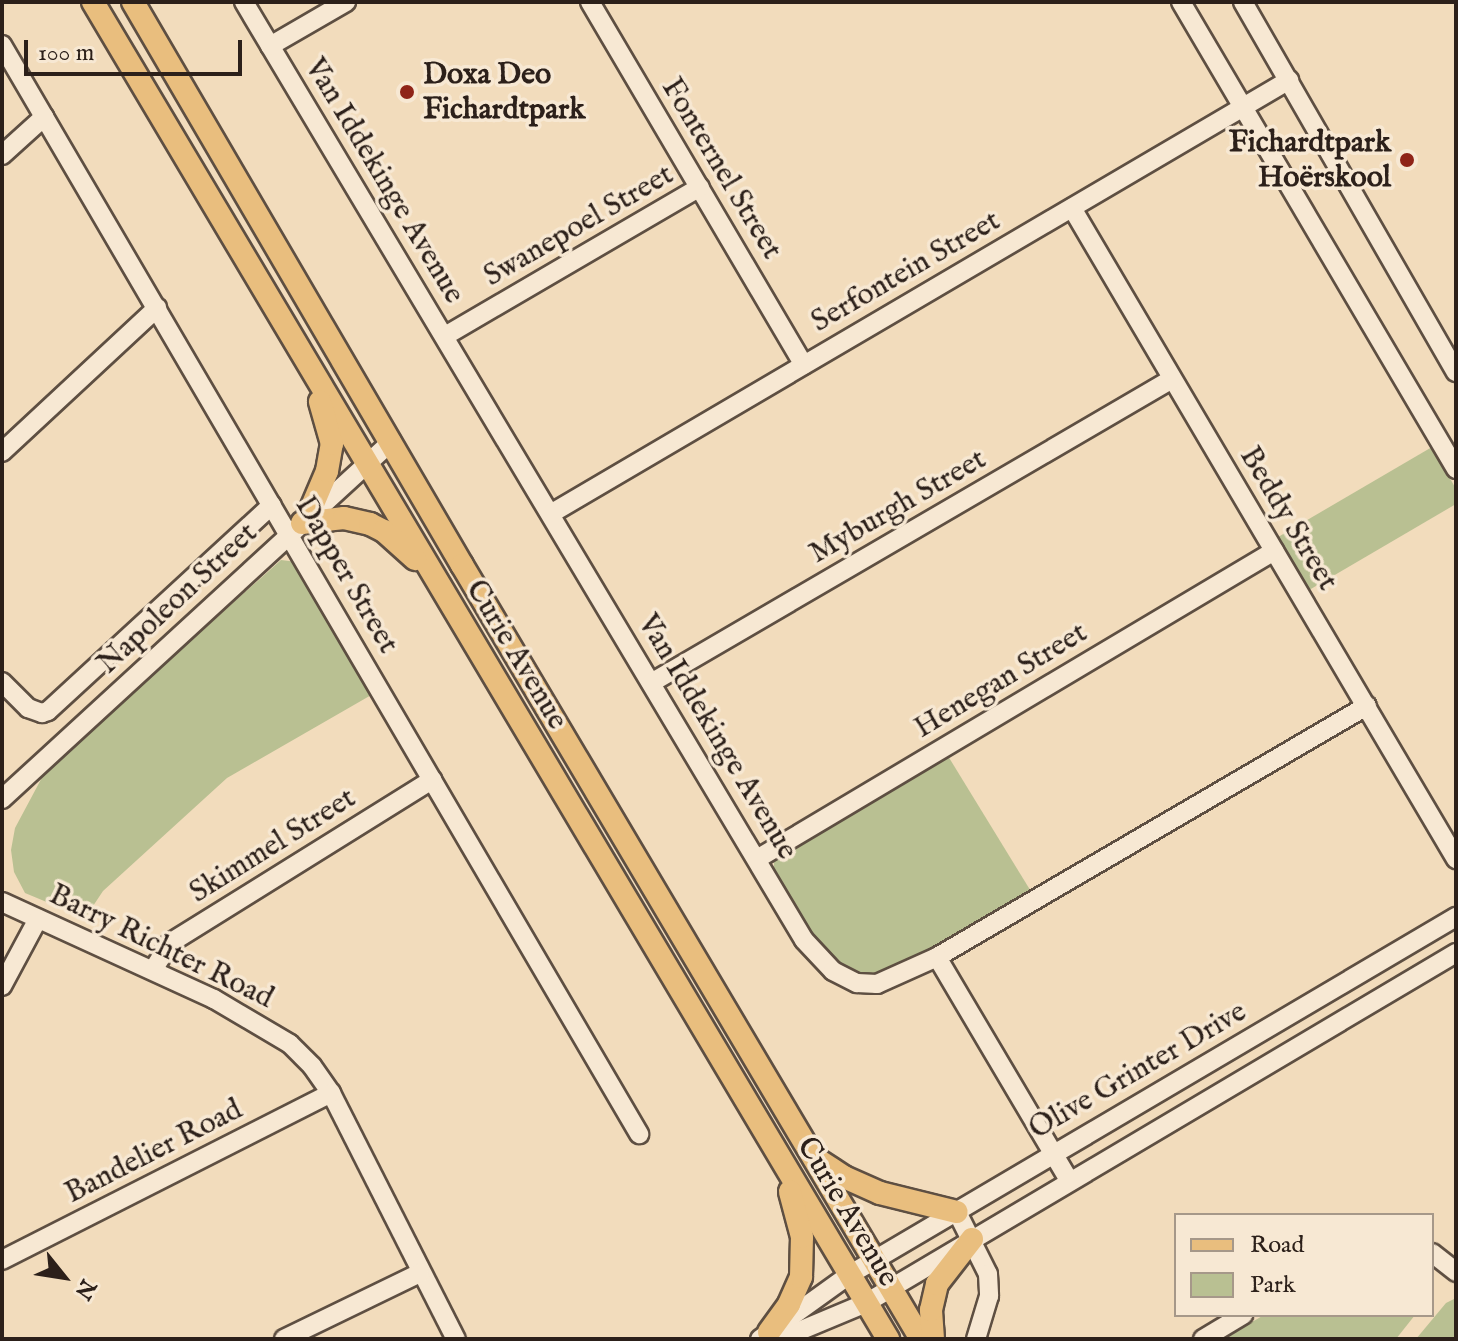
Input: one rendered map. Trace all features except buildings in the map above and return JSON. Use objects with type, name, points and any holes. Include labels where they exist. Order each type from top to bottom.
[{"type":"main road","name":"Curie Avenue","points":[[93,2],[888,1339]]},
{"type":"main road","name":"Curie Avenue","points":[[133,2],[921,1339]]},
{"type":"main road","points":[[288,330],[325,414],[332,444],[327,471],[299,525]]},
{"type":"main road","points":[[299,525],[344,518],[384,531],[410,552],[453,608]]},
{"type":"main road","points":[[811,1155],[844,1177],[880,1193],[957,1212]]},
{"type":"main road","points":[[770,1337],[801,1277],[803,1256],[799,1222],[779,1157]]},
{"type":"main road","points":[[933,1339],[931,1310],[937,1284],[972,1239]]},
{"type":"street","name":"Van Iddekinge Avenue","points":[[244,2],[552,513],[804,940],[816,956],[846,979],[877,984],[937,957],[1367,706]]},
{"type":"street","points":[[270,46],[346,2]]},
{"type":"street","name":"Fonternel Street","points":[[590,2],[804,365]]},
{"type":"street","points":[[1181,2],[1456,469]]},
{"type":"street","points":[[1243,2],[1456,372]]},
{"type":"street","name":"Dapper Street","points":[[2,45],[272,505],[299,525],[432,780],[639,1134]]},
{"type":"street","name":"Serfontein Street","points":[[552,513],[1289,80]]},
{"type":"street","points":[[2,155],[44,117]]},
{"type":"street","name":"Swanepoel Street","points":[[445,336],[700,187]]},
{"type":"street","name":"Beddy Street","points":[[1072,208],[1456,859]]},
{"type":"street","points":[[2,452],[157,308]]},
{"type":"street","points":[[1433,332],[1456,343]]},
{"type":"street","name":"Myburgh Street","points":[[651,683],[1172,379]]},
{"type":"street","name":"Napoleon Street","points":[[5,795],[392,441]]},
{"type":"street","name":"Napoleon Street","points":[[2,682],[28,708],[42,713],[48,711],[272,505]]},
{"type":"street","name":"Henegan Street","points":[[757,859],[1274,551]]},
{"type":"street","points":[[2,814],[34,769]]},
{"type":"street","name":"Skimmel Street","points":[[153,970],[170,943],[432,780]]},
{"type":"street","name":"Barry Richter Road","points":[[3,902],[153,970],[275,1034],[312,1066],[331,1093],[456,1339]]},
{"type":"street","name":"Olive Grinter Drive","points":[[770,1337],[849,1275],[1456,917]]},
{"type":"street","points":[[2,986],[38,919]]},
{"type":"street","points":[[1435,929],[1454,959]]},
{"type":"street","points":[[937,957],[1069,1180]]},
{"type":"street","name":"Olive Grinter Drive","points":[[770,1337],[866,1303],[1069,1180],[1454,959]]},
{"type":"street","name":"Bandelier Road","points":[[2,1260],[331,1093]]},
{"type":"street","points":[[957,1212],[988,1274],[989,1296],[976,1339]]},
{"type":"street","points":[[1434,1255],[1456,1272]]},
{"type":"street","points":[[284,1339],[420,1273]]},
{"type":"street","points":[[1203,1339],[1240,1317]]},
{"type":"green space","points":[[1432,447],[1456,489],[1456,504],[1304,593],[1273,540]]},
{"type":"green space","points":[[281,560],[297,562],[373,694],[227,778],[103,891],[85,918],[25,893],[14,872],[11,850],[15,828],[46,770]]},
{"type":"green space","points":[[948,756],[1032,893],[897,972],[876,979],[855,977],[819,951],[774,874],[774,862],[786,849]]},
{"type":"green space","points":[[1456,1298],[1456,1339],[1416,1339],[1446,1303]]},
{"type":"green space","points":[[1261,1317],[1413,1317],[1396,1339],[1223,1339]]},
{"type":"place","name":"Doxa Deo Fichardtpark","points":[[407,92]]},
{"type":"place","name":"Fichardtpark Hoërskool","points":[[1407,160]]}]
